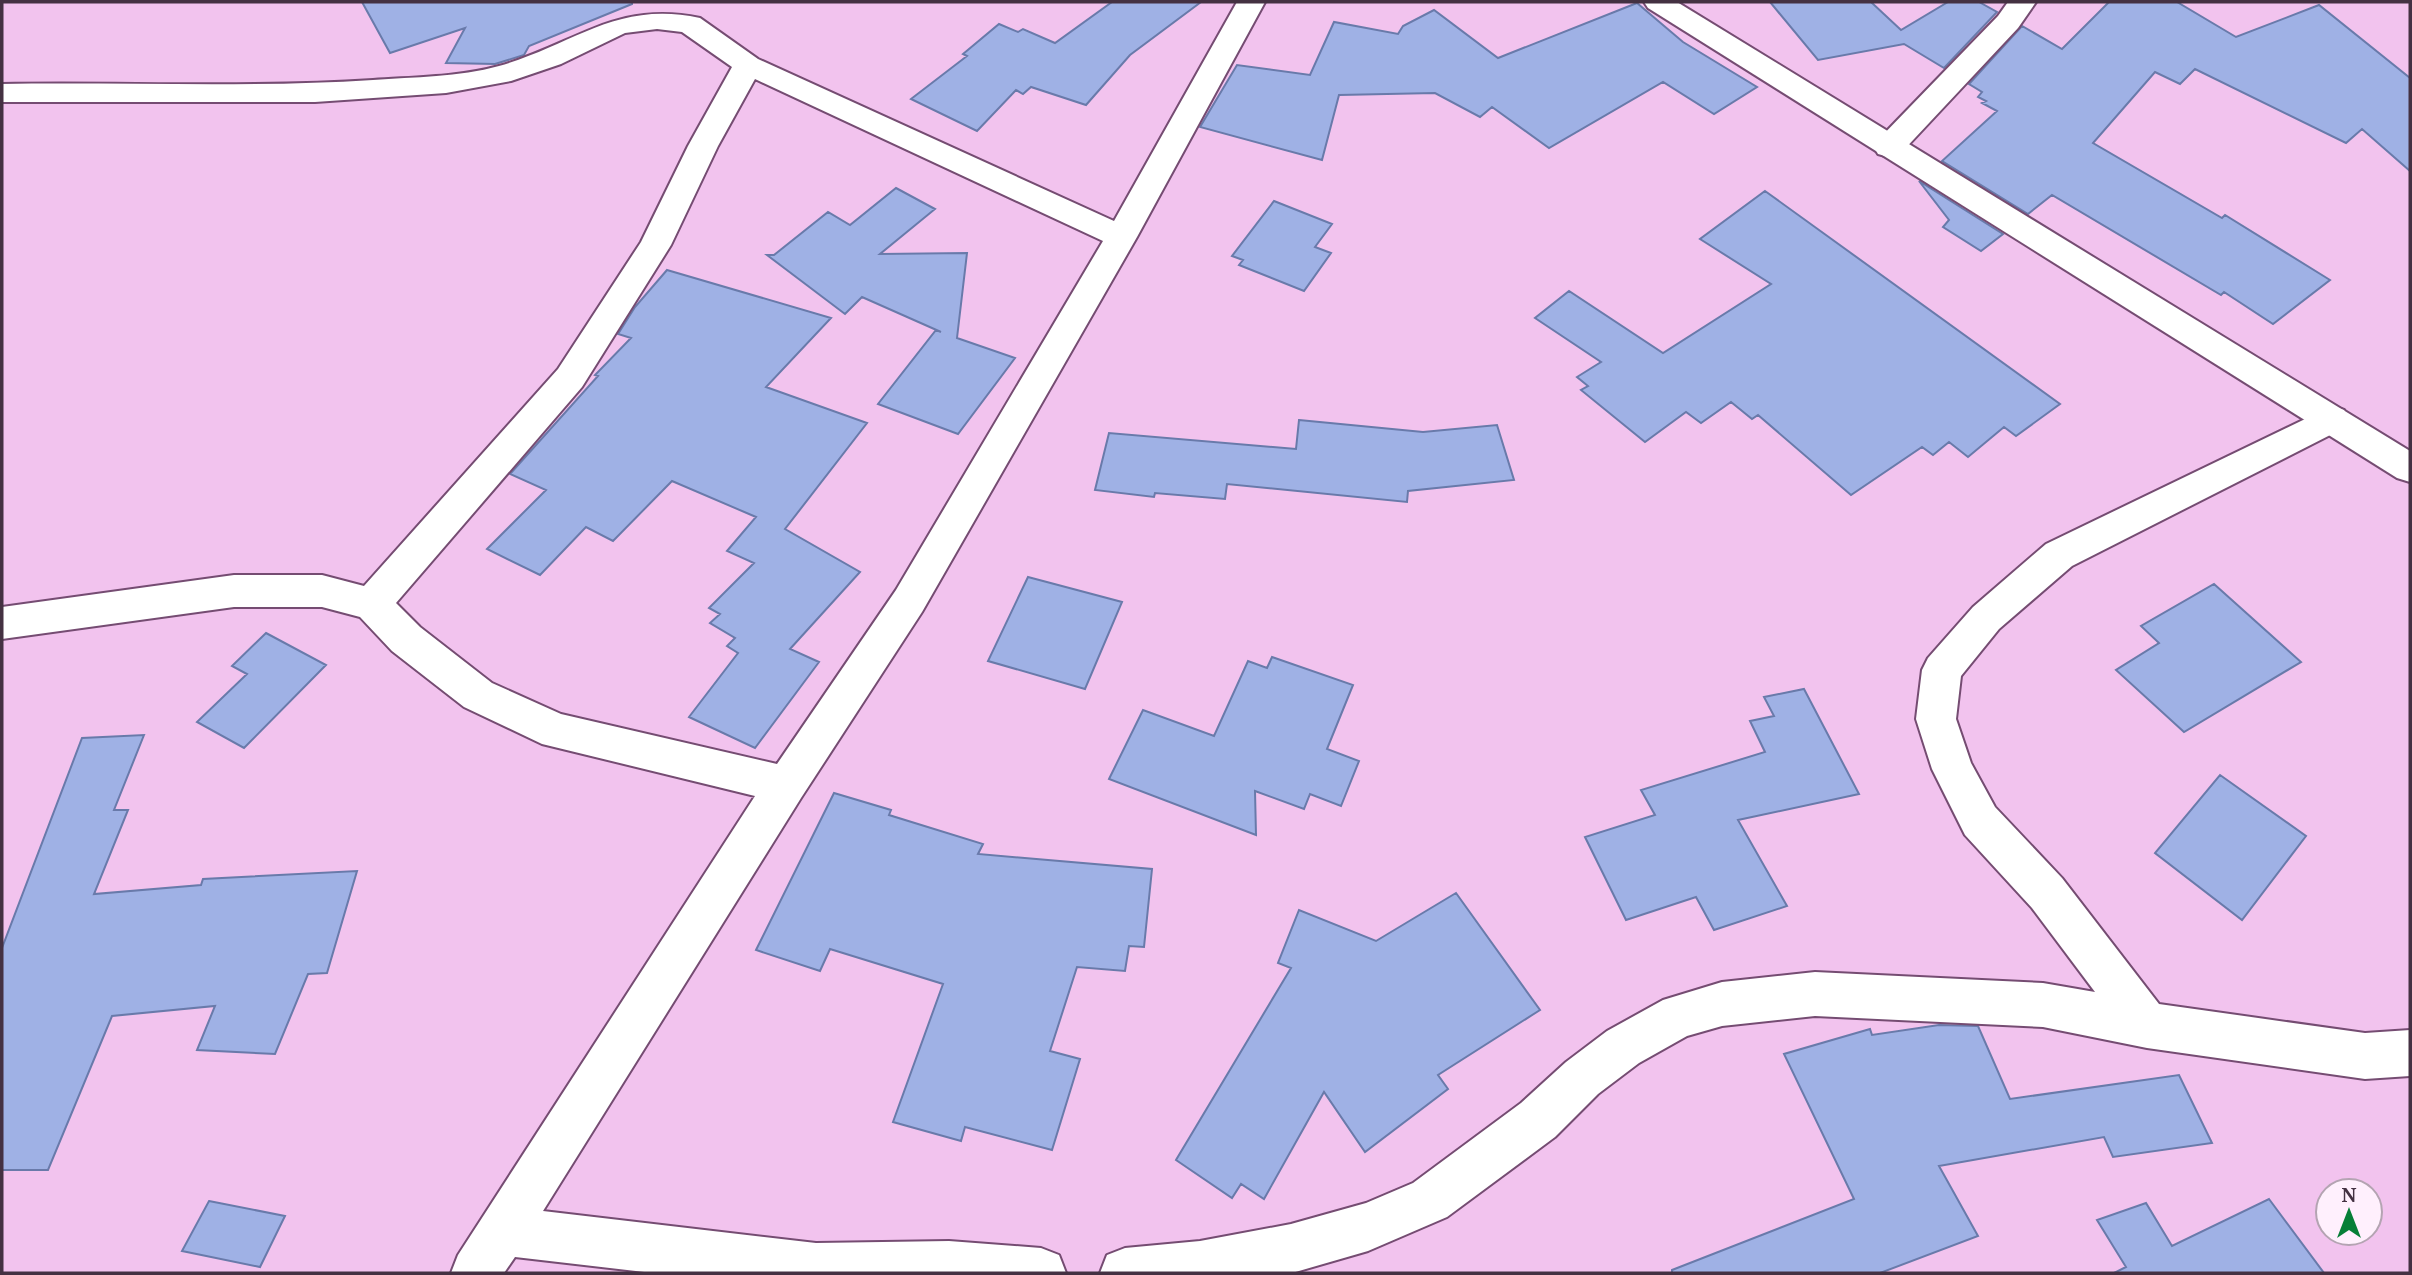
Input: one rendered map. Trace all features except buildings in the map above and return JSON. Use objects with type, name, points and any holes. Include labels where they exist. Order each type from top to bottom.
[{"type":"street","points":[[476,1273],[786,785],[909,601],[1121,237],[1251,2]]},
{"type":"street","points":[[1658,2],[2410,467]]},
{"type":"street","points":[[1889,147],[2008,22],[2022,2]]},
{"type":"street","points":[[2,93],[315,93],[446,84],[501,75],[551,58],[619,25],[657,20],[690,24],[748,65],[1121,237]]},
{"type":"street","points":[[372,604],[570,378],[655,245],[703,146],[748,65]]},
{"type":"street","points":[[2147,1025],[2047,893],[1980,821],[1952,769],[1937,719],[1942,670],[1986,618],[2059,555],[2332,419]]},
{"type":"street","points":[[2,623],[234,591],[322,591],[372,604],[406,639],[478,695],[556,732],[786,785]]},
{"type":"street","points":[[1125,1273],[1200,1266],[1291,1249],[1368,1227],[1430,1200],[1538,1120],[1582,1078],[1623,1047],[1679,1016],[1722,1004],[1815,994],[2043,1005],[2147,1025],[2365,1056],[2410,1053]]},
{"type":"street","points":[[503,1231],[816,1268],[949,1266],[1041,1273]]}]
